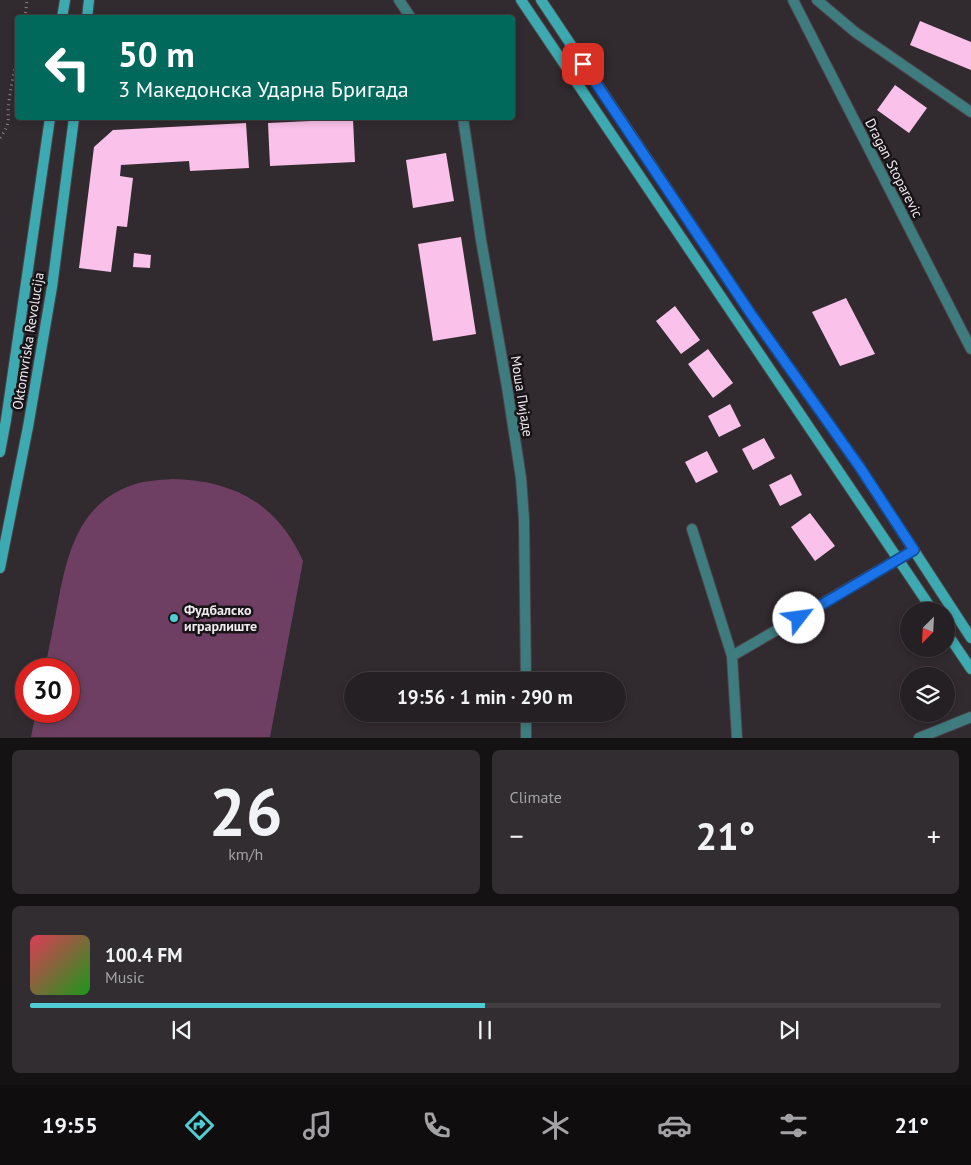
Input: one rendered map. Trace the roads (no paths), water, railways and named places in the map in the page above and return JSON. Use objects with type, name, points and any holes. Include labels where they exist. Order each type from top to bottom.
[{"type":"street","points":[[62,15],[64,0]]},
{"type":"street","points":[[87,15],[89,0]]},
{"type":"street","points":[[400,0],[409,15]]},
{"type":"street","points":[[521,0],[716,292],[927,602]]},
{"type":"street","points":[[541,0],[751,314],[859,466],[971,638]]},
{"type":"street","name":"Dragan Stoparevic","points":[[793,0],[971,349]]},
{"type":"street","points":[[817,0],[855,32],[971,112]]},
{"type":"street","name":"Oktomvriska Revolucija","points":[[0,452],[50,120]]},
{"type":"street","name":"Oktomvriska Revolucija","points":[[0,568],[28,427],[52,287],[74,120]]},
{"type":"street","name":"Моша Пијаде","points":[[463,120],[481,240],[521,478],[524,519],[526,672]]},
{"type":"street","points":[[692,529],[732,656],[736,738]]},
{"type":"street","points":[[732,656],[914,550]]},
{"type":"street","points":[[955,645],[971,669]]},
{"type":"street","points":[[919,738],[971,717]]},
{"type":"street","points":[[526,722],[526,738]]},
{"type":"place","name":"Фудбалскo играрлиште","points":[[174,618]]}]
